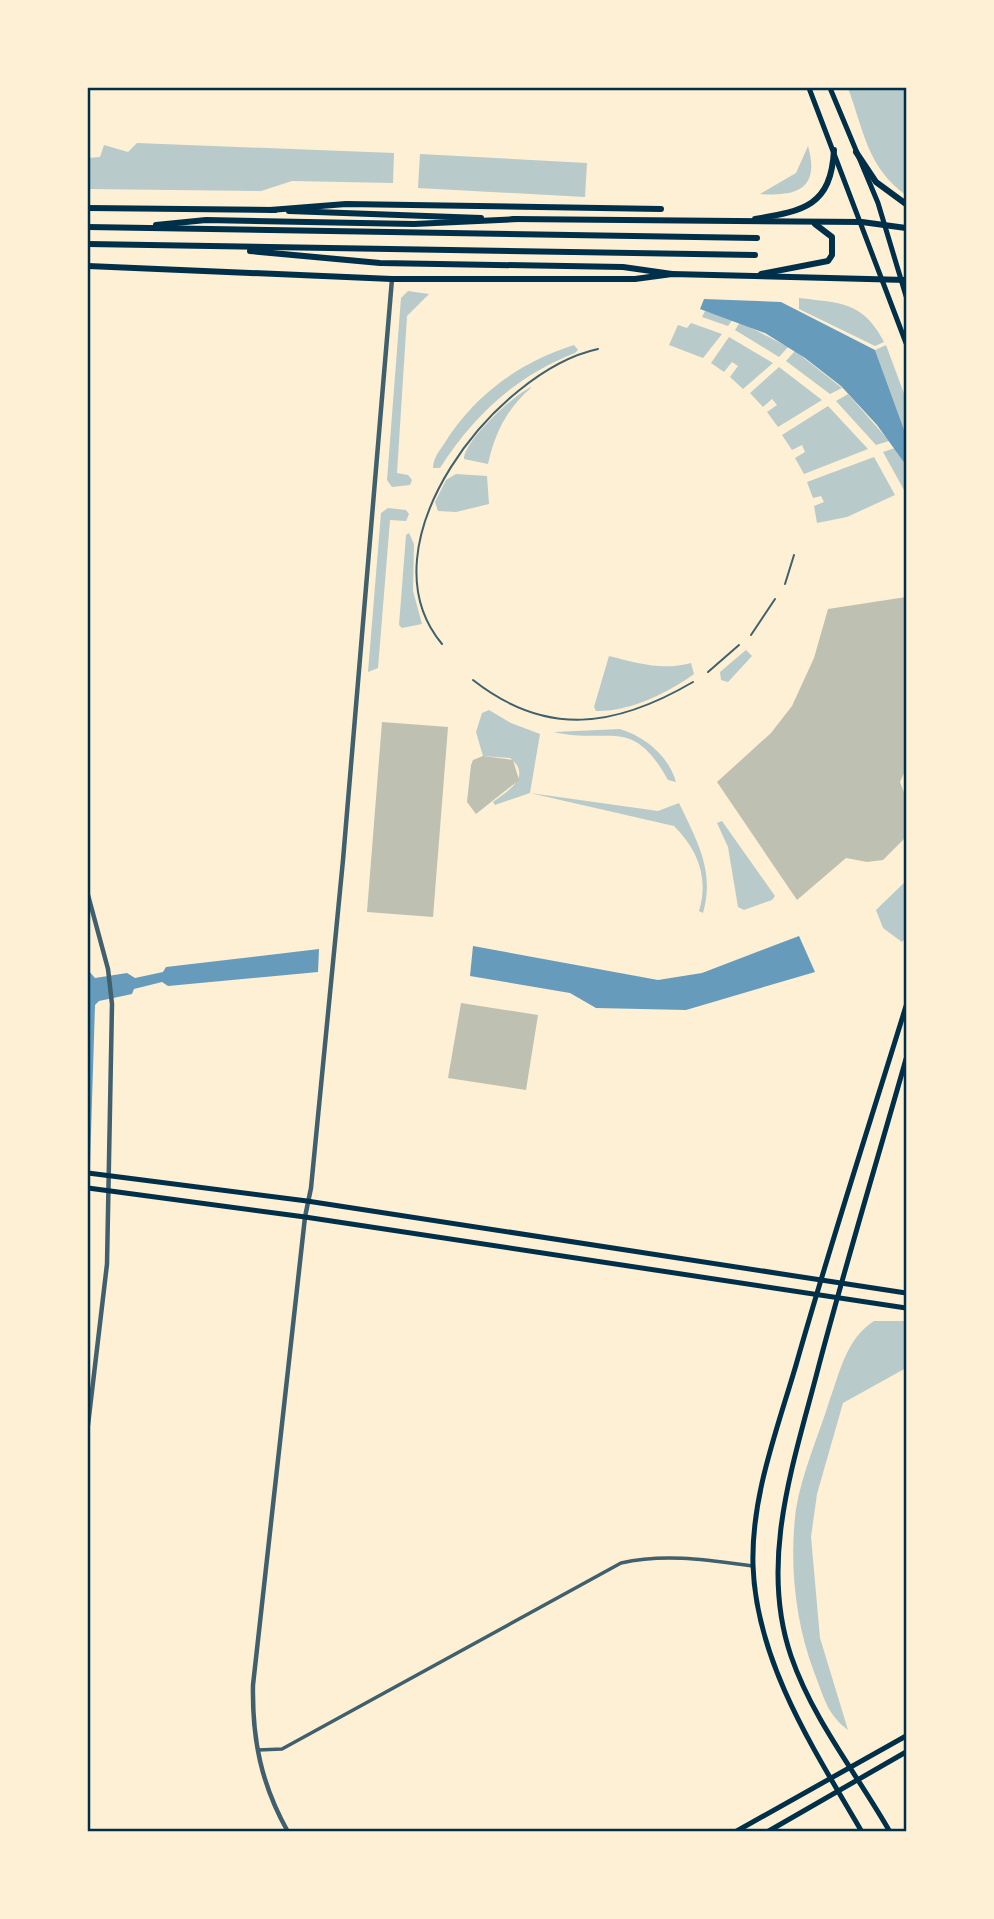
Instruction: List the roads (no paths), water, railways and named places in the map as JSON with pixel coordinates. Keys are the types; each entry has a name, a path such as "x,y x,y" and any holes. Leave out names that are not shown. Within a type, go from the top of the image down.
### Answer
{"main road":[{"path":"809,88 906,343"},
{"path":"830,88 885,227 904,280 906,296"},
{"path":"740,222 792,213 811,204 826,191 833,173 834,150"},
{"path":"856,152 876,181 906,204"},
{"path":"270,210 345,204 661,209"},
{"path":"88,208 270,210 518,219 862,222 906,229"},
{"path":"130,228 206,220 414,224 518,219"},
{"path":"746,276 828,261 832,255 832,237 816,224 805,223"},
{"path":"88,228 757,238"},
{"path":"88,244 755,255"},
{"path":"130,244 258,251 380,263 623,267 672,274 904,280"},
{"path":"88,266 392,279 635,279 672,274"},
{"path":"862,1832 800,1722 771,1654 753,1566 761,1486 820,1281 906,1006"},
{"path":"890,1832 859,1779 849,1768 791,1657 781,1615 779,1569 783,1507 840,1284 906,1059"},
{"path":"88,1173 307,1202 906,1293"},
{"path":"88,1188 305,1217 906,1308"},
{"path":"735,1832 906,1737"},
{"path":"767,1832 906,1752"}],"street":[{"path":"288,1832 265,1782 256,1750 253,1685 343,860 392,279"},
{"path":"88,895 108,969 112,1004 107,1264 88,1425"},
{"path":"256,1750 282,1749 621,1563 641,1558 686,1557 753,1566"}],"lane":[{"path":"442,644 426,616 418,579 419,536 445,475 477,431 517,392 561,364 598,349"},
{"path":"785,584 794,555"},
{"path":"751,635 775,599"},
{"path":"708,672 739,645"},
{"path":"473,680 512,705 538,716 579,721 636,710 693,682"}],"water":[{"path":"704,299 781,302 875,350 906,435 906,465 877,425 841,386 805,358 765,333 700,309"},
{"path":"799,936 815,972 686,1010 596,1008 570,993 470,976 473,946 658,980 702,973"},
{"path":"319,949 318,972 168,986 162,982 134,989 132,994 99,1001 95,1005 88,1229 88,970 95,978 127,973 135,978 163,972 166,967"}]}
